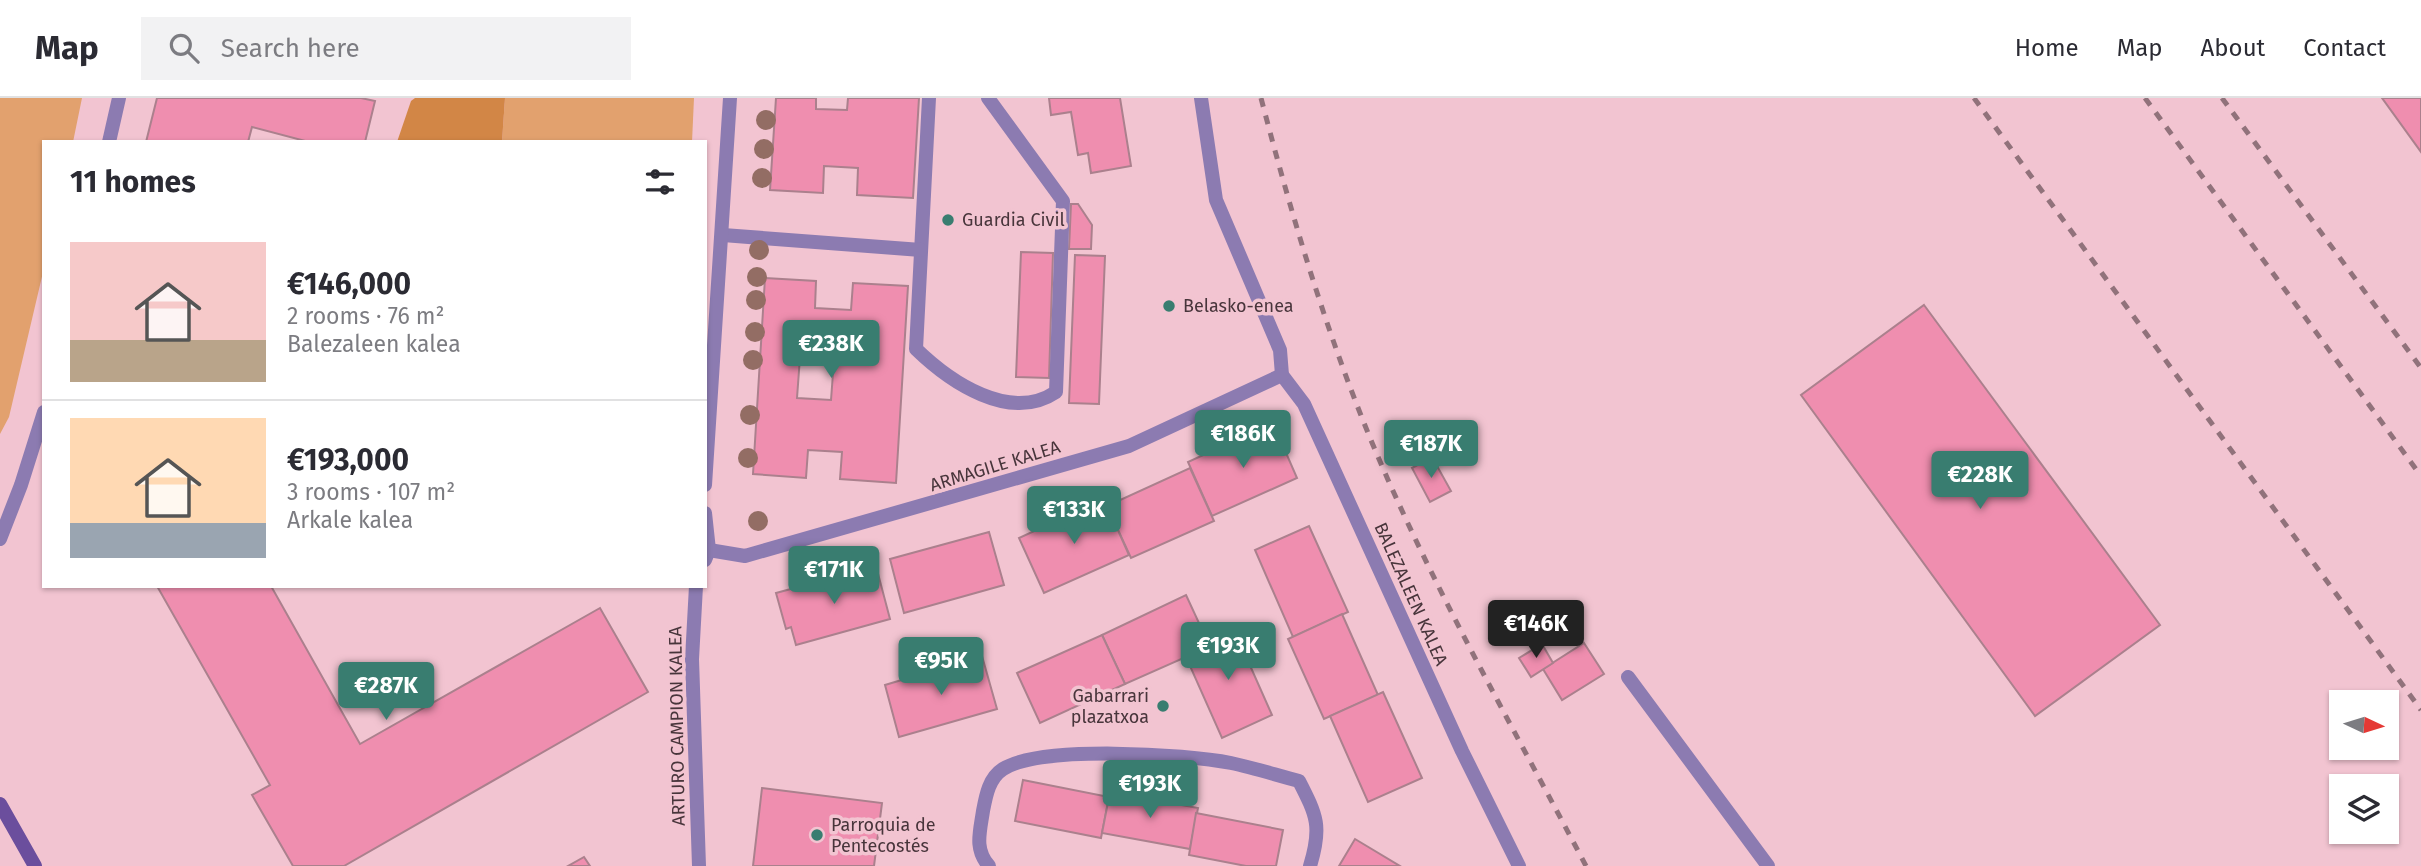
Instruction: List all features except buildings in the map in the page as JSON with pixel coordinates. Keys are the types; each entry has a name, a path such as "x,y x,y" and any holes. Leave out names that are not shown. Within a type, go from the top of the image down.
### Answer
{"main road":[{"path":"0,804 35,866"}],"street":[{"path":"109,140 119,98"},
{"path":"707,457 730,98"},
{"path":"929,98 916,349 943,375 1000,402 1041,402 1056,392 1063,201 988,98"},
{"name":"BALEZALEEN KALEA","path":"1201,98 1216,200 1280,350 1282,375 1304,404 1462,751 1519,866"},
{"path":"723,235 921,250"},
{"name":"ARMAGILE KALEA","path":"707,555 745,556 1129,446 1282,375"},
{"path":"0,539 42,418"},
{"name":"ARTURO CAMPION KALEA","path":"696,588 692,659 699,866"},
{"path":"1628,677 1768,866"},
{"path":"989,866 980,856 978,843 991,780 1002,770 1022,759 1069,755 1144,756 1230,763 1299,781 1317,816 1315,849 1310,866"}],"shaded area":[{"path":"0,98 82,98 73,140 42,140 42,277 9,417 0,434"},
{"path":"415,98 505,98 502,140 398,140 411,101"},
{"path":"505,98 694,98 692,140 502,140"}],"railway":[{"path":"1261,98 1311,274 1373,445 1448,605 1586,866"},
{"path":"1974,98 2421,710"},
{"path":"2145,98 2421,476"},
{"path":"2222,98 2421,368"}],"place":[{"name":"Guardia Civil","path":"948,220"},
{"name":"Belasko-enea","path":"1169,306"},
{"name":"Gabarrari plazatxoa","path":"1163,706"},
{"name":"Parroquia de Pentecostés","path":"817,835"}]}
